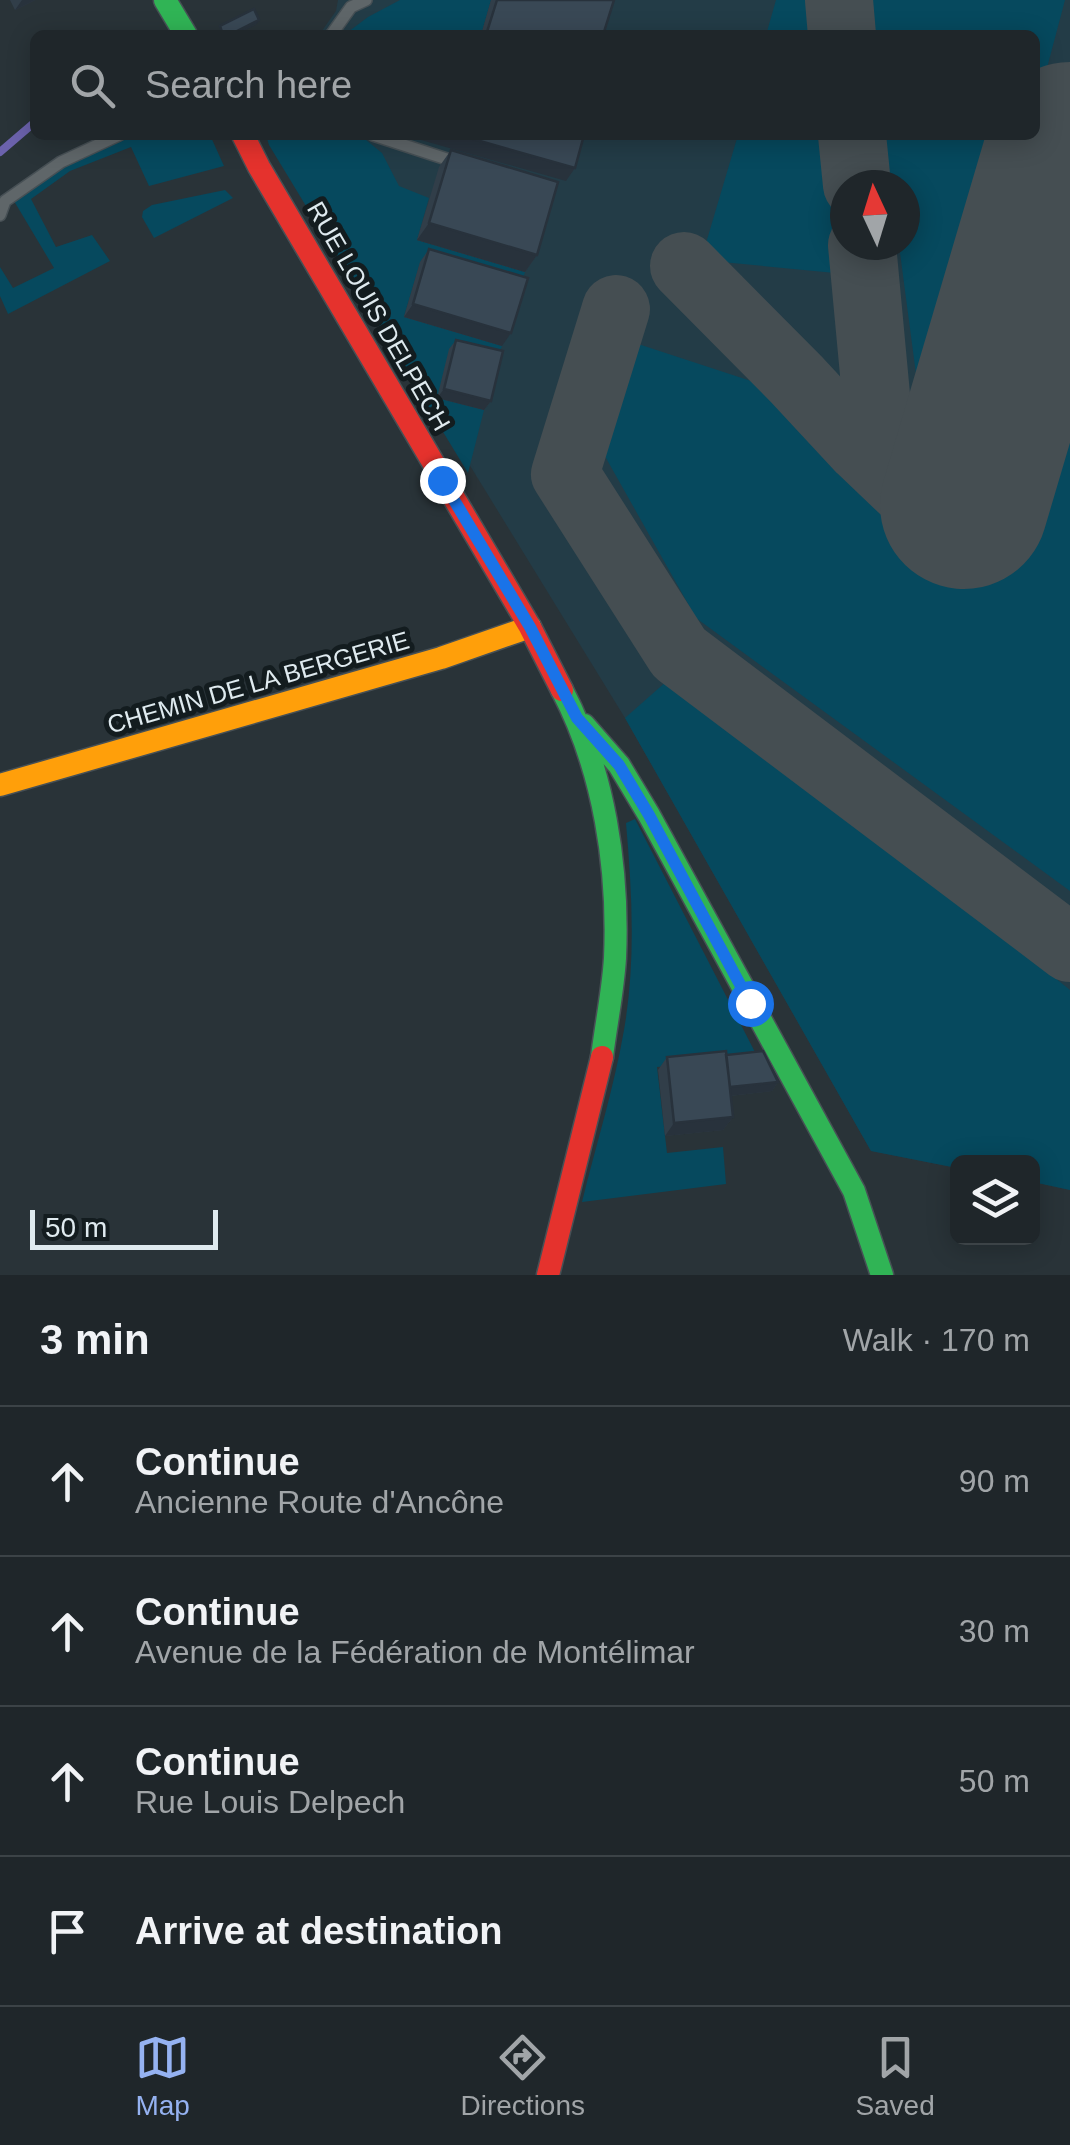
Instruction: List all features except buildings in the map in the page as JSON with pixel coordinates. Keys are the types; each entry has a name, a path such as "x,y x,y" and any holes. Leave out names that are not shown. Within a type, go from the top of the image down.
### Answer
{"street":[{"path":"165,0 183,30"},
{"name":"RUE LOUIS DELPECH","path":"246,140 530,627 577,718"},
{"name":"CHEMIN DE LA BERGERIE","path":"0,785 441,658 530,627"},
{"path":"548,1275 601,1066 615,959 614,870 599,793 577,718"},
{"path":"577,718 619,765 649,815 854,1191 882,1275"}],"lane":[{"path":"334,30 352,3 366,0"},
{"path":"0,216 4,200 61,162 108,140"},
{"path":"387,140 470,167"}],"shaded area":[{"path":"338,0 1070,0 1070,1190 1040,1184 1040,1155 950,1155 950,1167 871,1151 625,718 270,140 1040,140 1040,30 323,30 336,11"},
{"path":"400,0 491,0 482,30 351,30"},
{"path":"776,0 818,0 820,30 767,30"},
{"path":"867,0 1065,0 1040,94 1040,30 870,30"},
{"path":"124,140 212,140 224,166 149,186 131,147 70,171 31,199 56,247 92,235 110,261 8,314 0,296 0,267 13,288 54,268 14,201 69,164"},
{"path":"268,140 366,140 382,153 399,186 429,198 417,240 525,272 519,292 420,263 404,316 502,346 496,361 450,349 484,410 468,473"},
{"path":"737,140 827,140 830,260 834,260 835,273 701,260"},
{"path":"885,140 1028,140 952,426 923,427 901,260 920,260 920,170 889,170"},
{"path":"225,190 233,198 154,238 142,217 143,211 152,205"},
{"path":"632,342 772,388 863,479 945,533 992,534 1025,502 1070,347 1070,891 696,618 597,442"},
{"path":"676,673 1070,990 1070,1190 1040,1184 1040,1155 950,1155 950,1167 871,1151 625,718"},
{"path":"635,819 757,1056 657,1067 667,1153 723,1147 726,1184 582,1202 628,1004 632,926 626,823"}],"waterway":[{"path":"0,152 30,126"}],"taxiway":[{"path":"839,0 842,30"},
{"path":"852,140 856,170"},
{"path":"863,260 883,470"},
{"path":"684,266 903,489 943,510 964,505"},
{"path":"616,309 565,474 679,653 1070,948"}],"runway":[{"path":"964,505 1070,146"}],"traffic: fast":[{"path":"165,0 183,30"},
{"path":"562,690 589,753 611,855 615,958 602,1057"},
{"path":"584,725 619,765 649,815 854,1191 882,1275"}],"traffic: slow":[{"path":"0,785 441,658 530,627"}],"traffic: jam":[{"path":"246,140 530,627 562,690"},
{"path":"548,1275 602,1057"}],"route":[{"path":"442,480 530,627 577,718 619,765 649,815 750,1003"}]}
